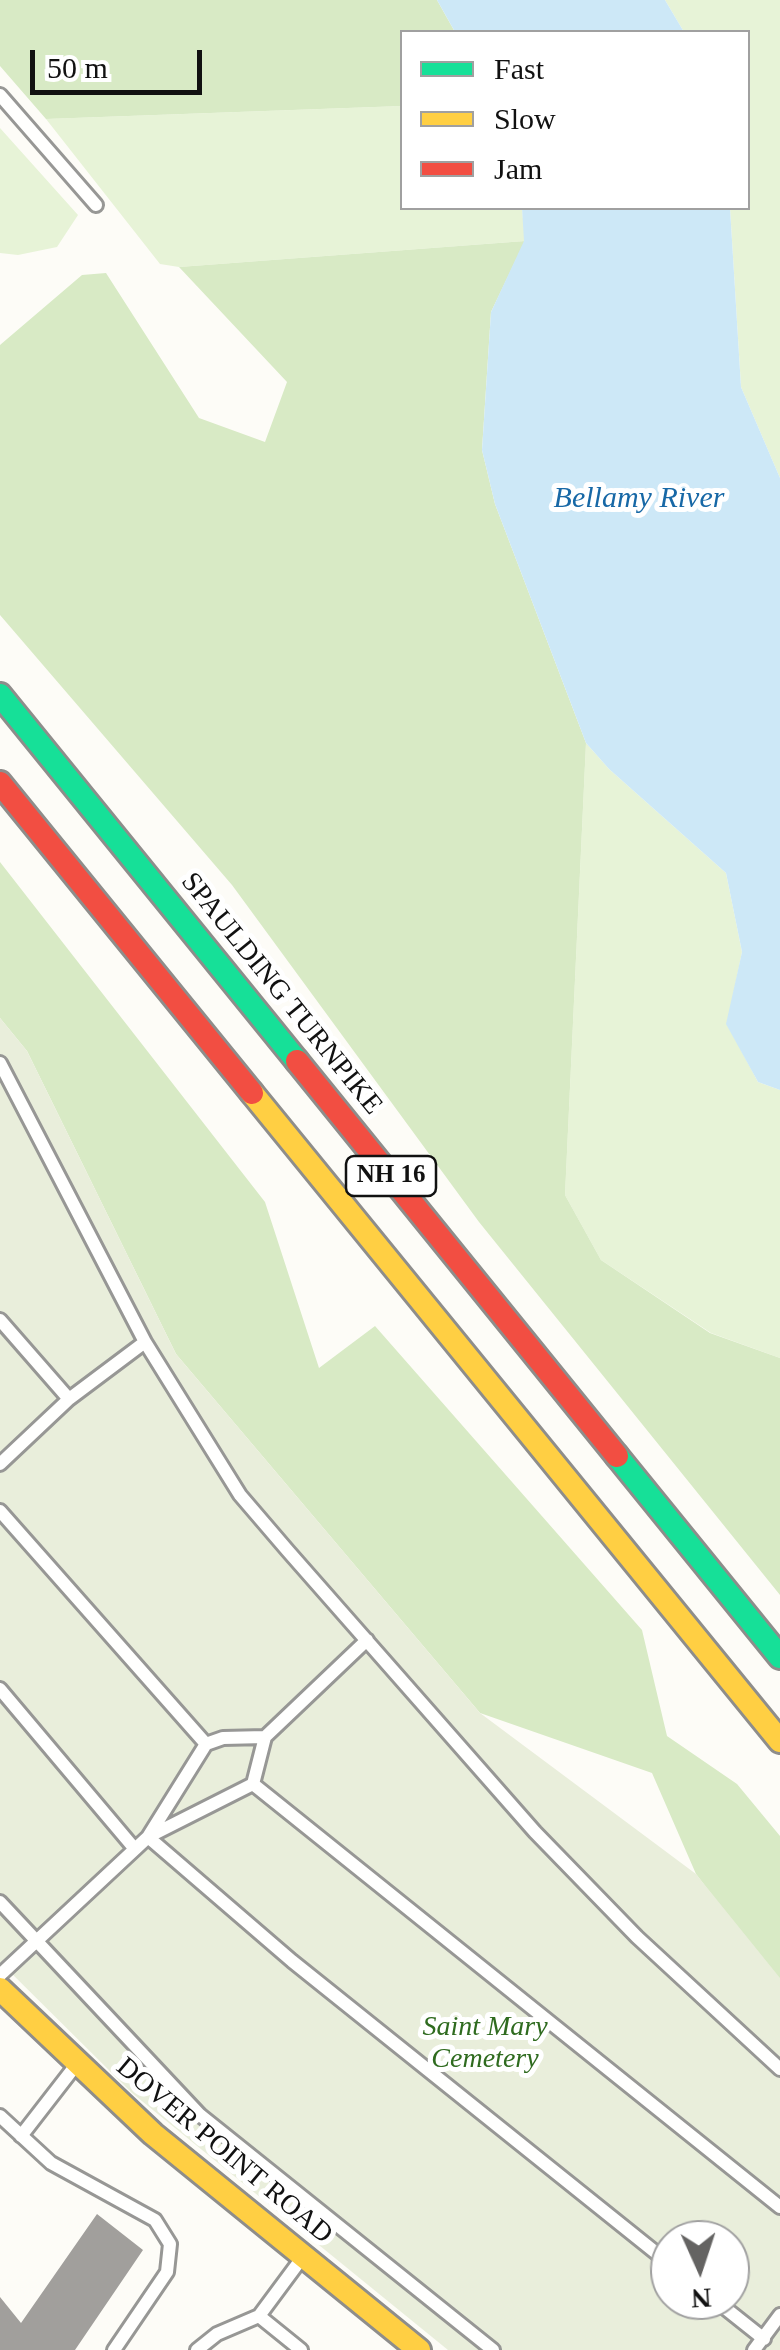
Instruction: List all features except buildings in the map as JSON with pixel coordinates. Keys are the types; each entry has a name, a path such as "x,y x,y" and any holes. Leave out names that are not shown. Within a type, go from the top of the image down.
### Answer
{"main road":[{"name":"SPAULDING TURNPIKE","path":"0,695 780,1658"},
{"name":"NH 16","path":"0,784 780,1740"},
{"name":"DOVER POINT ROAD","path":"0,1989 76,2065 302,2257 419,2350"}],"lane":[{"path":"0,95 96,205"},
{"path":"0,1063 103,1255 144,1342 240,1495 584,1884 780,2069"},
{"path":"0,1320 69,1399"},
{"path":"0,1464 69,1399 144,1342"},
{"path":"0,1511 206,1744"},
{"path":"0,1975 148,1836 253,1784 265,1737 368,1640"},
{"path":"0,1690 134,1848"},
{"path":"148,1836 206,1744 223,1738 265,1737"},
{"path":"253,1784 780,2206"},
{"path":"148,1836 278,1950 650,2248"},
{"path":"0,1902 200,2114 493,2350"},
{"path":"21,2136 76,2065"},
{"path":"0,2116 51,2163 142,2211 166,2231 171,2258 167,2272 114,2350"},
{"path":"198,2350 216,2334 258,2316 302,2257"},
{"path":"754,2350 780,2315"},
{"path":"258,2316 301,2350"},
{"path":"740,2320 764,2339"},
{"path":"764,2339 780,2334"}],"green space":[{"path":"0,0 437,0 454,30 400,30 400,106 46,119 0,66"},
{"path":"665,0 780,0 780,478 741,387 730,210 750,210 750,30 683,30"},
{"path":"400,106 400,210 522,210 525,241 179,267 160,264 46,119"},
{"path":"0,128 78,215 57,247 18,255 0,253"},
{"path":"525,241 491,312 482,450 495,504 586,743 565,1195 601,1260 710,1333 780,1358 780,1595 479,1222 232,885 0,615 0,345 82,275 106,273 199,418 265,442 287,382 179,267"},
{"path":"586,743 609,769 726,873 742,952 727,1024 758,1082 780,1090 780,1358 711,1333 601,1260 565,1195"},
{"path":"0,862 265,1202 319,1368 375,1326 642,1630 667,1736 737,1784 780,1836 780,1986 696,1874 652,1773 480,1713 176,1354 27,1051 0,1018"},
{"name":"Saint Mary Cemetery","path":"0,1018 27,1051 176,1354 480,1713 696,1874 780,1978 780,2350 448,2350 132,2093 0,1962"}],"water":[{"path":"437,0 665,0 683,30 454,30"},
{"name":"Bellamy River","path":"522,210 730,210 741,387 780,478 780,1090 758,1082 726,1024 742,952 726,873 609,769 586,743 495,504 482,450 491,312 524,241"}],"traffic: fast":[{"path":"0,695 297,1061"},
{"path":"617,1456 780,1657"}],"traffic: slow":[{"path":"252,1093 780,1741"},
{"path":"0,1989 153,2134 419,2350"}],"traffic: jam":[{"path":"0,783 252,1093"},
{"path":"297,1061 617,1456"}]}
